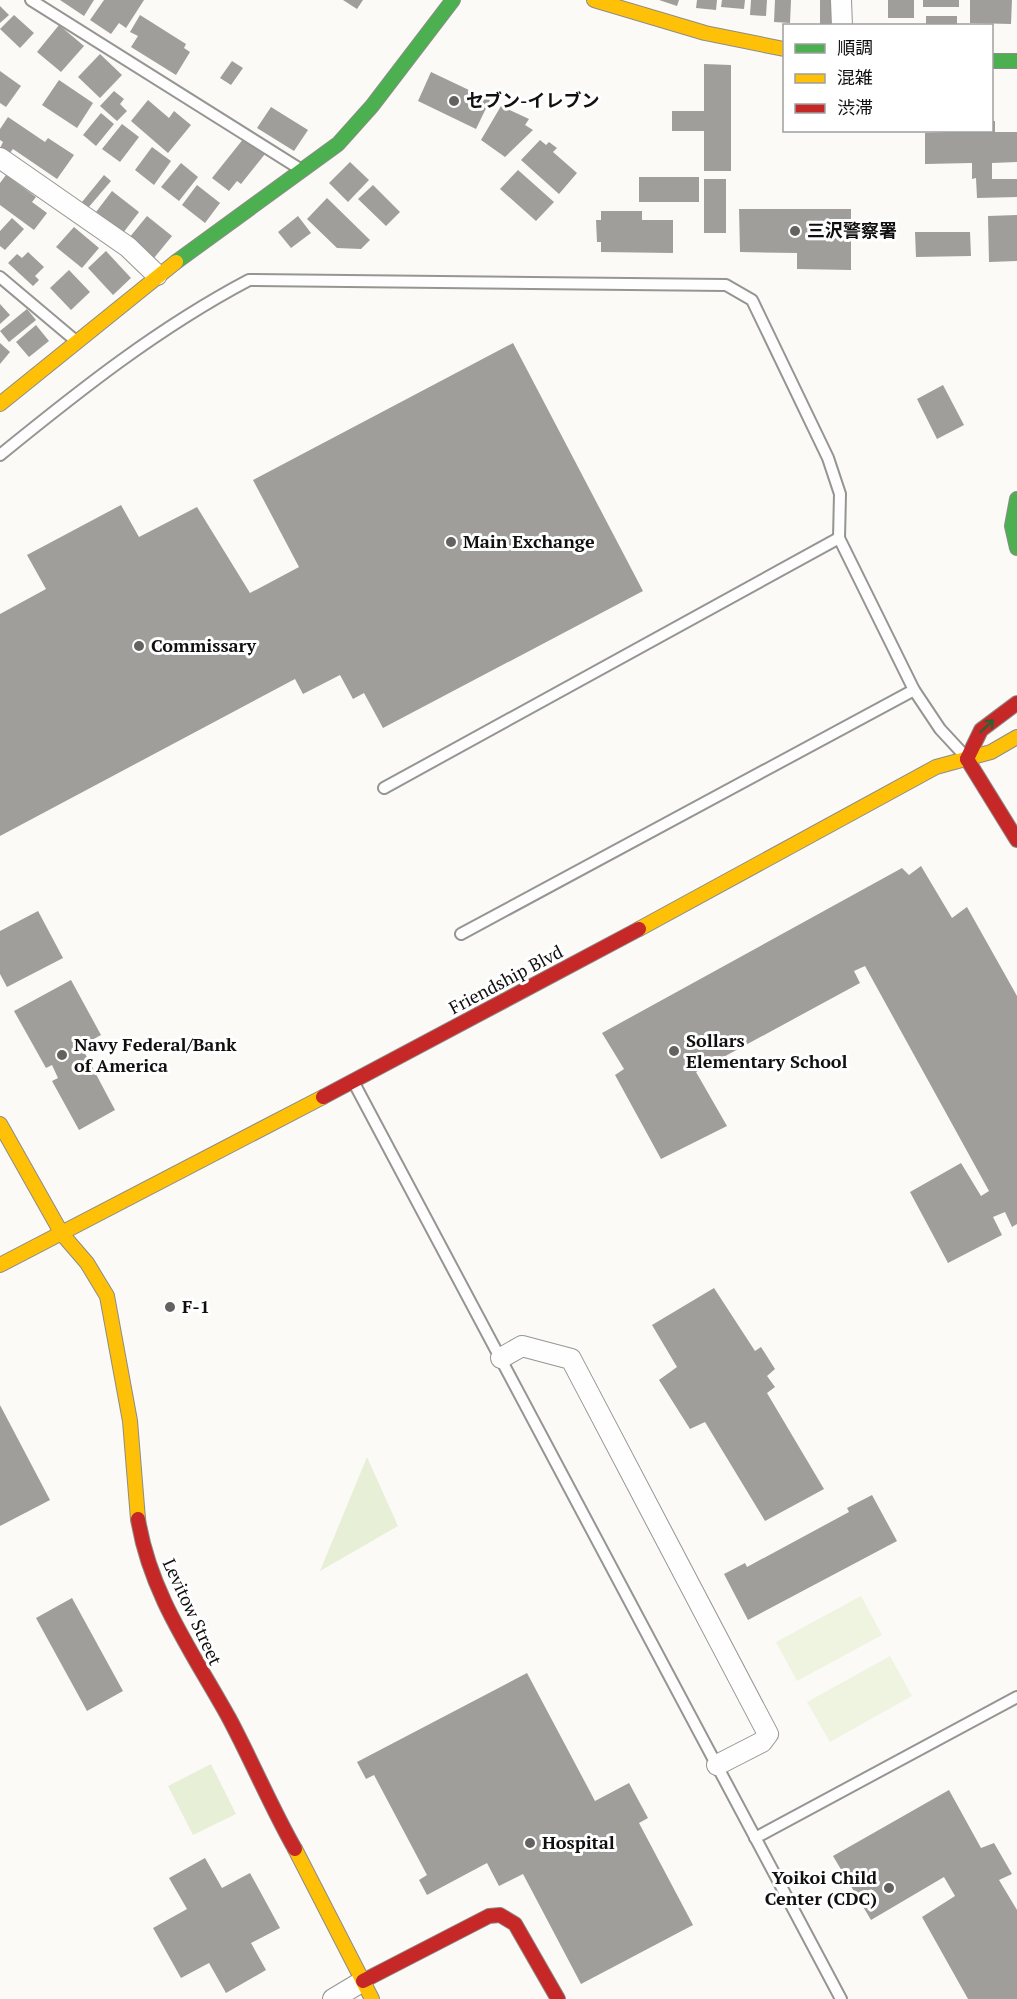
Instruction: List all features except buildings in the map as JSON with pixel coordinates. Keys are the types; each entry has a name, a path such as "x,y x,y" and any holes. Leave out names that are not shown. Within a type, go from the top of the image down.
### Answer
{"street":[{"path":"1,402 200,242 338,144 372,106 453,0"},
{"path":"594,0 705,33 783,49"},
{"path":"841,0 842,24"},
{"path":"993,61 1017,61"},
{"path":"0,158 128,247 157,275"},
{"path":"1017,499 1012,526 1017,548"},
{"path":"1017,703 981,730 967,759 1017,840"},
{"name":"Friendship Blvd","path":"0,1265 353,1082 936,767 991,752 1017,737"},
{"name":"Levitow Street","path":"0,1124 62,1234 87,1263 107,1296 130,1421 138,1522 155,1583 182,1639 229,1719 266,1798 307,1871 372,1999"},
{"path":"501,1358 522,1346 571,1359 768,1734 762,1742 717,1765"},
{"path":"333,1999 489,1916 500,1916 520,1931 558,1999"}],"lane":[{"path":"31,0 303,170"},
{"path":"0,277 77,341"},
{"path":"0,455 89,382 195,308 249,280 726,285 752,300 828,458 840,494 839,538 915,690 940,729 967,759"},
{"path":"384,788 839,538"},
{"path":"461,934 915,690"},
{"path":"353,1082 840,1999"},
{"path":"755,1838 1017,1697"}],"green space":[{"path":"367,1457 398,1526 320,1571"},
{"path":"861,1596 882,1635 797,1681 776,1642"},
{"path":"890,1656 912,1696 830,1742 807,1702"},
{"path":"211,1764 236,1814 193,1835 168,1786"}],"traffic: fast":[{"path":"176,262 338,144 372,106 453,0"},
{"path":"993,61 1017,61"},
{"path":"1017,499 1012,526 1017,548"}],"traffic: slow":[{"path":"594,0 705,33 783,49"},
{"path":"0,404 176,262"},
{"path":"639,929 936,767 991,752 1017,737"},
{"path":"0,1265 323,1097"},
{"path":"0,1124 62,1234 87,1263 107,1296 130,1421 138,1519"},
{"path":"295,1849 372,1999"}],"traffic: jam":[{"path":"967,759 981,730 1017,703"},
{"path":"967,759 1017,840"},
{"path":"323,1097 639,929"},
{"path":"138,1519 152,1573 174,1622 229,1718 295,1849"},
{"path":"363,1981 489,1916 500,1915 515,1924 558,1999"}],"place":[{"name":"セブン-イレブン","path":"454,101"},
{"name":"三沢警察署","path":"795,231"},
{"name":"Main Exchange","path":"451,542"},
{"name":"Commissary","path":"139,646"},
{"name":"Sollars Elementary School","path":"674,1051"},
{"name":"Navy Federal/Bank of America","path":"62,1055"},
{"name":"F-1","path":"170,1307"},
{"name":"Hospital","path":"530,1843"},
{"name":"Yoikoi Child Center (CDC)","path":"889,1888"}]}
